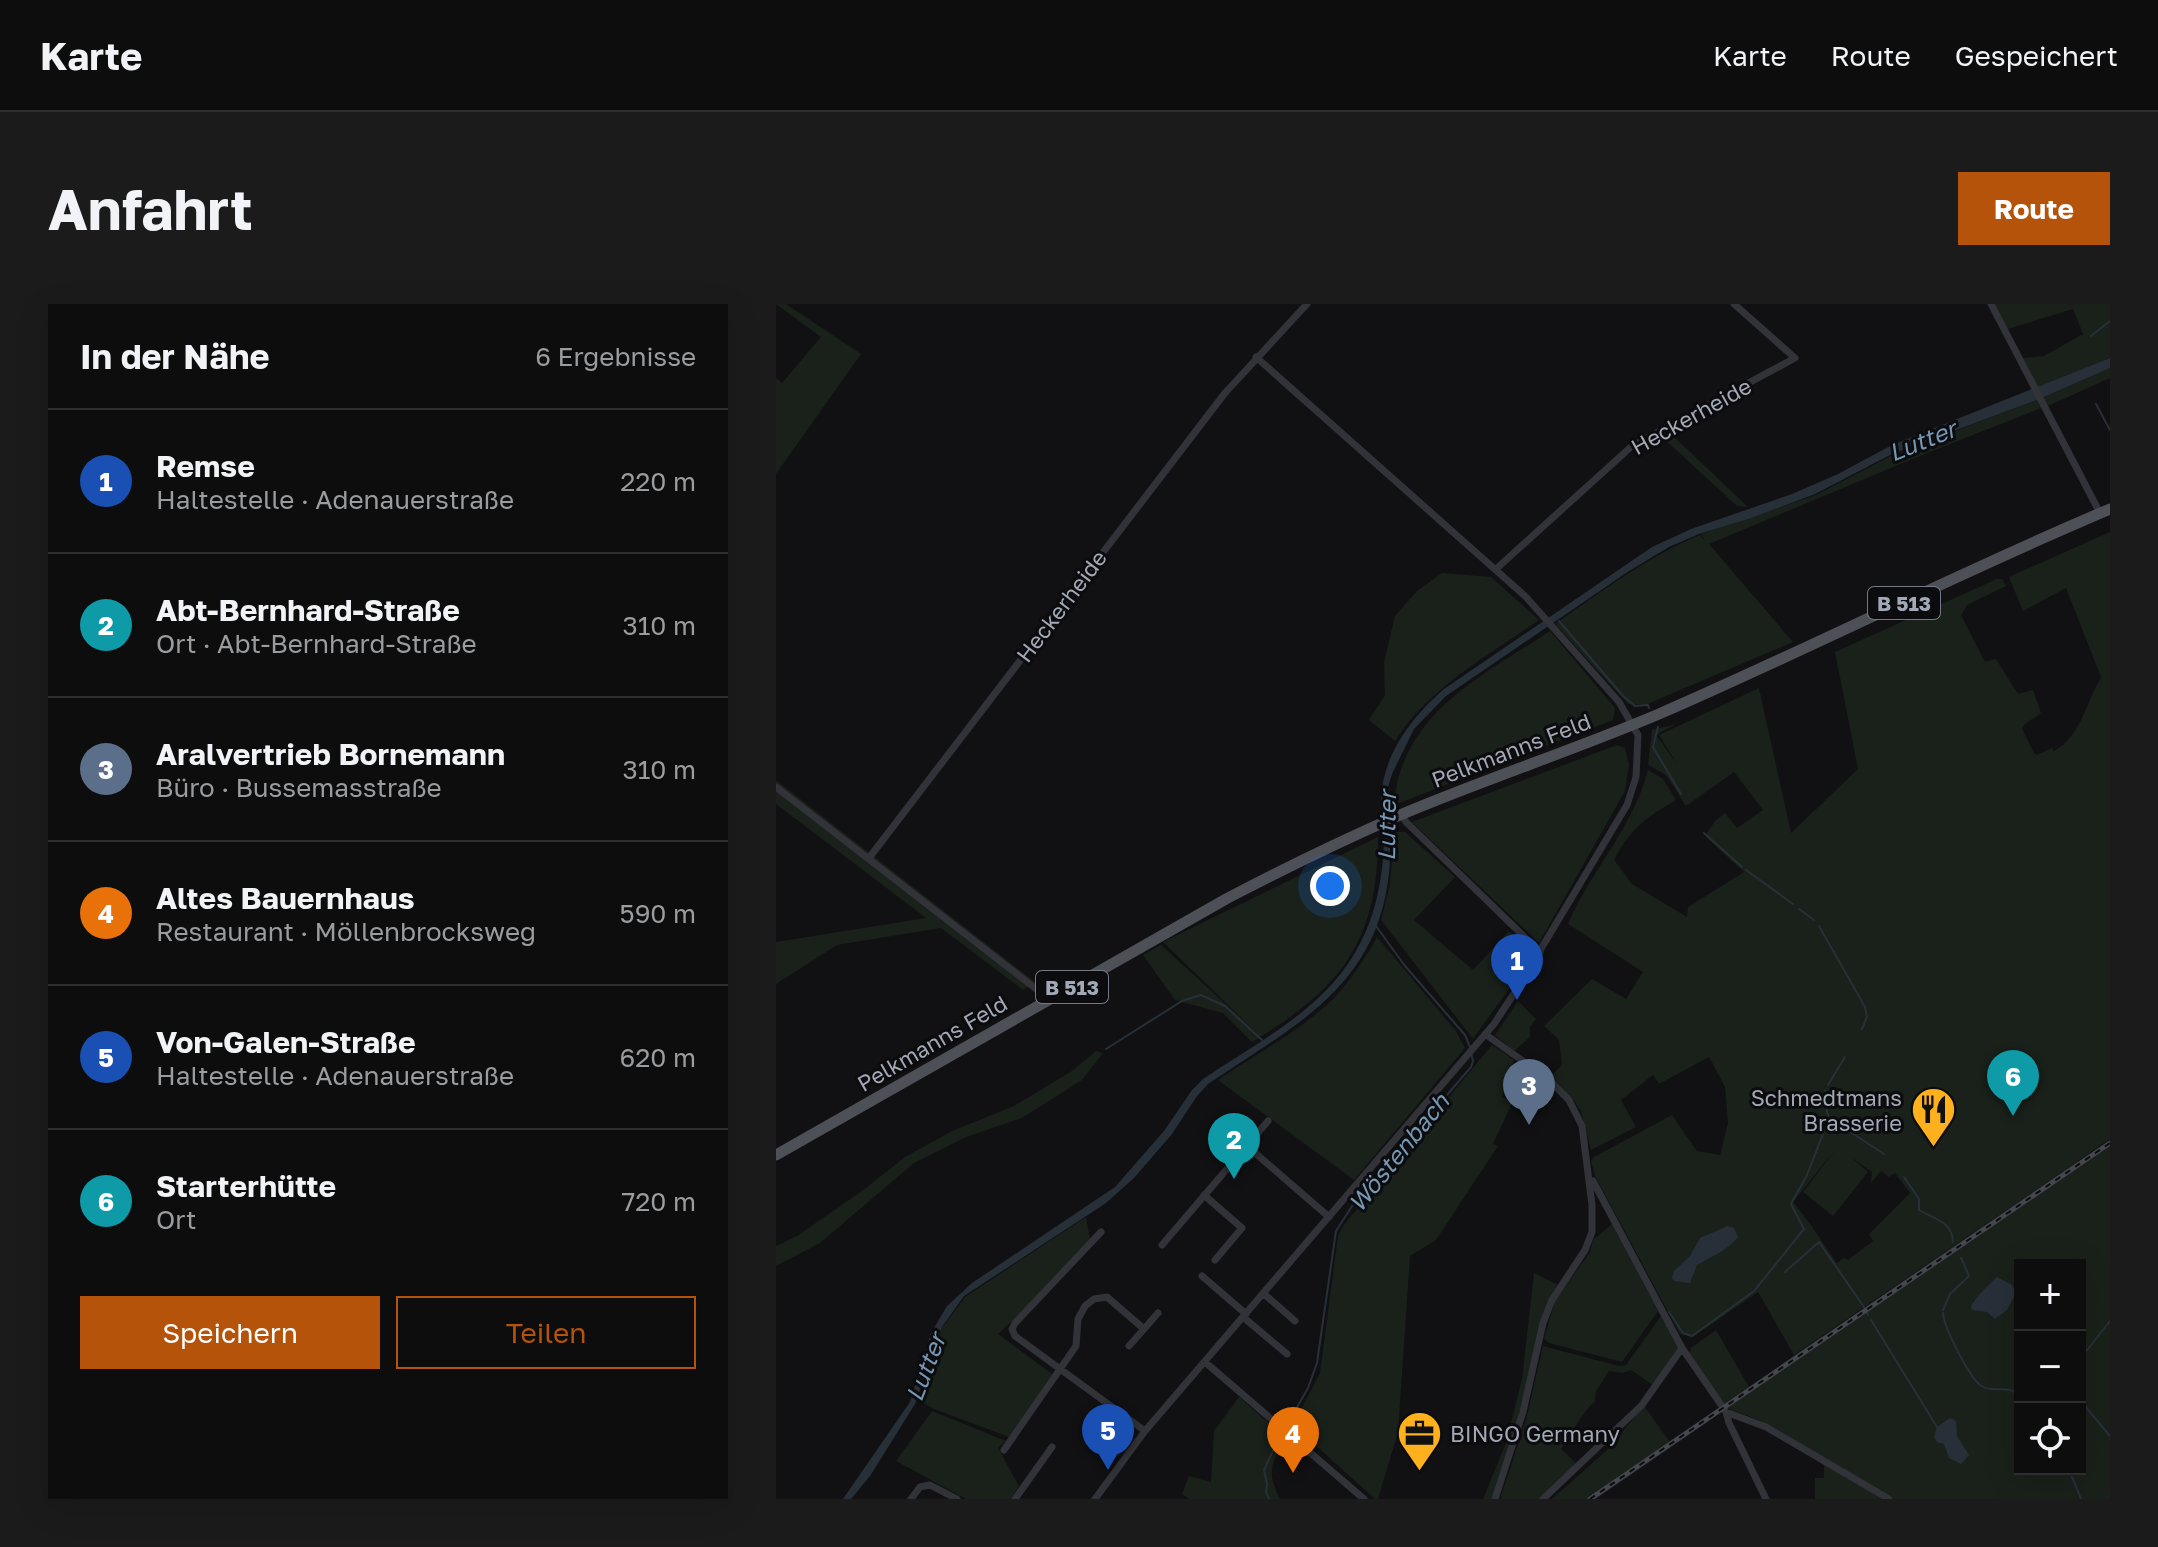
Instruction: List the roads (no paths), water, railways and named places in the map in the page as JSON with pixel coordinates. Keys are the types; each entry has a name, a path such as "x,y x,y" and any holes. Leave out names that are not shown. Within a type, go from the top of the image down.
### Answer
{"main road":[{"name":"Pelkmanns Feld","path":"776,1155 1226,899 1372,828 1634,724 1767,667 2105,511"}],"street":[{"name":"Heckerheide","path":"869,858 1225,393 1307,304"},
{"name":"Heckerheide","path":"1496,569 1632,446 1795,358 1734,304"},
{"path":"1991,304 2105,511"},
{"path":"1095,1499 1145,1431 1485,1034 1540,952 1627,805 1638,766 1638,735 1634,724 1619,702 1543,614 1256,357"},
{"path":"776,787 1049,999"},
{"path":"1398,816 1540,952"},
{"path":"1485,1034 1548,1079 1569,1100 1582,1126 1590,1175 1592,1232 1585,1250 1552,1300 1543,1323 1523,1412 1495,1499"},
{"path":"1162,1245 1268,1121"},
{"path":"1247,1146 1329,1217"},
{"path":"1590,1175 1682,1348 1726,1412 1766,1499"},
{"path":"1204,1195 1242,1228 1215,1260"},
{"path":"1101,1232 1012,1329 1015,1336 1145,1431"},
{"path":"1202,1276 1287,1354"},
{"path":"1264,1294 1295,1321"},
{"path":"1004,1450 1076,1346 1078,1319 1085,1306 1094,1299 1107,1297 1144,1329"},
{"path":"1129,1346 1158,1313"},
{"path":"1543,1499 1642,1405 1682,1348"},
{"path":"1205,1362 1364,1499"},
{"path":"1726,1412 1766,1427 1889,1499"},
{"path":"1015,1499 1052,1447"},
{"path":"911,1499 920,1487 930,1485 957,1499"}],"water":[{"name":"Lutter","path":"2110,358 2110,368 2044,397 1890,455 1815,494 1669,547 1446,696 1414,729 1392,774 1388,787 1390,862 1381,913 1368,946 1349,975 1326,1000 1299,1022 1208,1084 1172,1134 1134,1178 1106,1203 964,1296 942,1327 915,1404 870,1476 851,1499 843,1499 910,1402 931,1333 947,1306 972,1283 1115,1187 1164,1131 1203,1079 1305,1010 1339,976 1361,943 1376,900 1384,839 1381,797 1388,766 1411,724 1444,689 1652,547 1691,529 1792,494 1892,445"},
{"path":"1728,1226 1734,1228 1738,1237 1734,1242 1697,1265 1690,1283 1674,1281 1674,1271 1690,1256 1700,1238"},
{"path":"1997,1277 2014,1289 2014,1297 2007,1310 1995,1319 1987,1312 1972,1310 1978,1296"},
{"path":"1950,1418 1956,1421 1957,1436 1969,1455 1961,1464 1949,1458 1944,1444 1934,1437 1937,1427"}],"waterway":[{"path":"2091,336 2110,321"},
{"path":"2096,404 2110,430"},
{"path":"1559,621 1623,696 1635,706 1648,705 1649,708"},
{"path":"1658,727 1653,747 1681,794"},
{"path":"1704,833 1742,867"},
{"path":"1746,870 1793,904"},
{"path":"1799,909 1814,920"},
{"name":"Wöstenbach","path":"1376,926 1405,966 1465,1035 1470,1047"},
{"path":"1819,926 1865,1007 1867,1017 1862,1029"},
{"path":"1106,1049 1182,1001 1201,995 1225,1006 1262,1040"},
{"name":"Wöstenbach","path":"1285,1428 1308,1388 1317,1363 1336,1231 1354,1203 1471,1067 1471,1053"},
{"path":"1828,1085 1845,1057"},
{"path":"1825,1091 1827,1113 1831,1119"},
{"path":"1669,1312 1683,1333 1692,1336 1754,1291 1804,1229 1791,1204 1807,1175 1826,1126"},
{"path":"1841,1126 1884,1154"},
{"path":"1904,1177 1919,1199 1919,1210 1946,1225 1953,1242"},
{"path":"1785,1272 1819,1242 1864,1307"},
{"path":"1943,1310 1950,1294 1969,1276 1961,1258"},
{"path":"1943,1313 1952,1340 1975,1380 1985,1388 2014,1392"},
{"path":"1871,1320 1937,1427"},
{"path":"2086,1351 2110,1321"},
{"path":"2082,1403 2110,1436"},
{"name":"Wöstenbach","path":"1269,1499 1264,1470 1281,1434"},
{"path":"2072,1477 2081,1499"}],"railway":[{"path":"1590,1499 2110,1143"}],"place":[{"name":"Remse","path":"1517,1000"},
{"name":"Starterhütte","path":"2013,1116"},
{"name":"Aralvertrieb Bornemann","path":"1529,1125"},
{"name":"Schmedtmans Brasserie","path":"1933,1149"},
{"name":"Abt-Bernhard-Straße","path":"1234,1179"},
{"name":"Von-Galen-Straße","path":"1108,1470"},
{"name":"BINGO Germany","path":"1419,1472"},
{"name":"Altes Bauernhaus","path":"1293,1473"}]}
